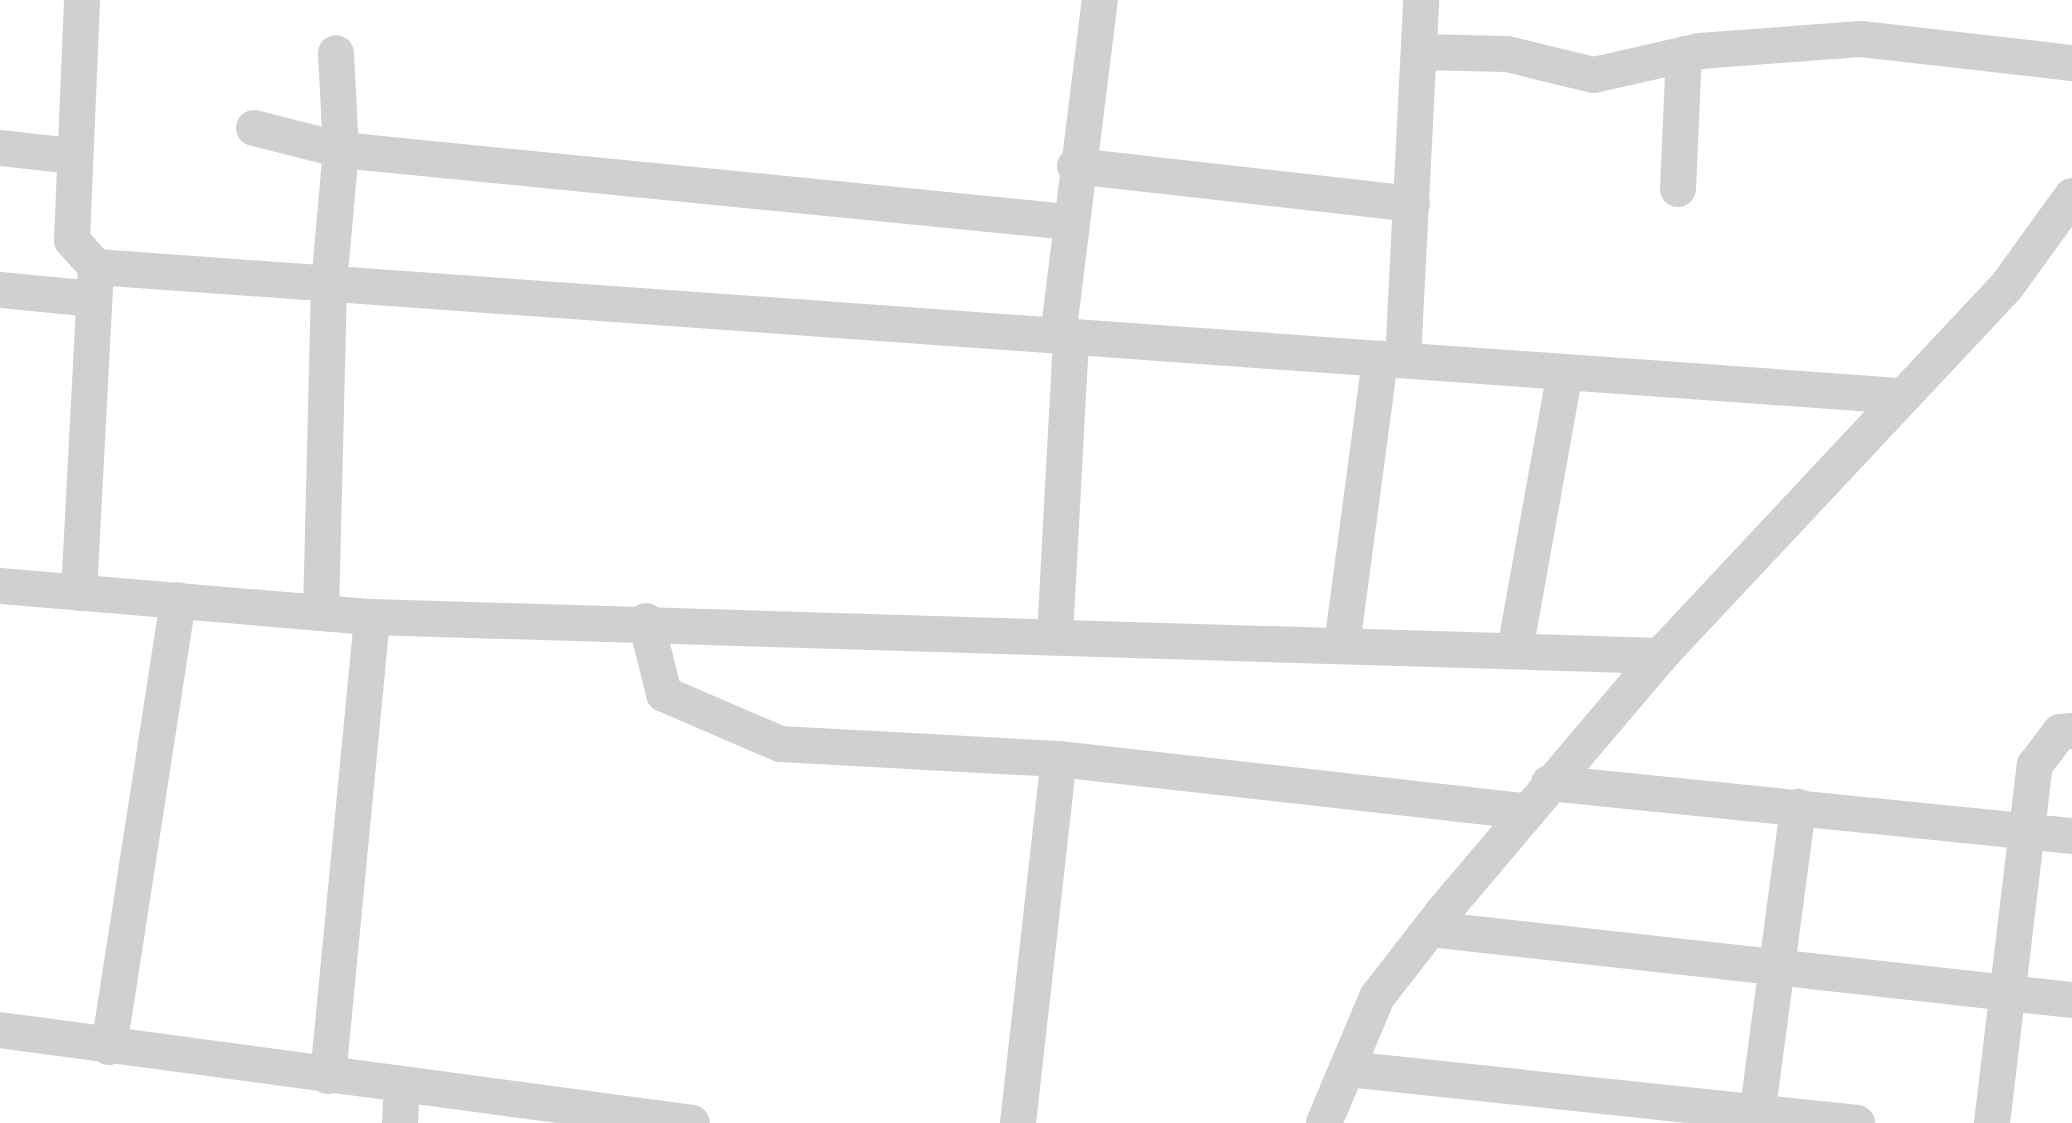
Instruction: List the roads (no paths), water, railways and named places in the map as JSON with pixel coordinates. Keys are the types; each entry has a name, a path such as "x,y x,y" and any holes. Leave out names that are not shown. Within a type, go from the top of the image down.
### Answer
{"street":[{"path":"79,593 95,283 72,240 72,156 82,0"},
{"path":"1055,635 1069,222 1100,0"},
{"path":"1342,645 1392,359 1412,204 1421,0"},
{"path":"1419,52 1507,54 1594,75 1684,54 1861,39 2072,63"},
{"path":"321,613 329,284 341,150 336,53"},
{"path":"1678,189 1684,54"},
{"path":"254,128 341,150 1069,222"},
{"path":"0,148 72,156"},
{"path":"1075,166 1412,204"},
{"path":"1324,1123 1377,997 1525,811 1660,656 2007,286 2072,196"},
{"path":"0,290 95,283 329,284 1901,396"},
{"path":"1515,650 1565,372"},
{"path":"0,586 372,617 646,621 1660,656"},
{"path":"109,1047 178,600"},
{"path":"328,1076 372,617"},
{"path":"646,621 664,694 780,744 1059,759 1525,811"},
{"path":"1992,1123 2030,829 2035,765 2060,732 2072,731"},
{"path":"1018,1123 1059,759"},
{"path":"1549,783 2030,829 2072,836"},
{"path":"1757,1118 1798,807"},
{"path":"1430,929 2072,1000"},
{"path":"0,1030 692,1123"},
{"path":"1347,1069 1757,1118 1857,1123"},
{"path":"400,1123 402,1085"}]}
